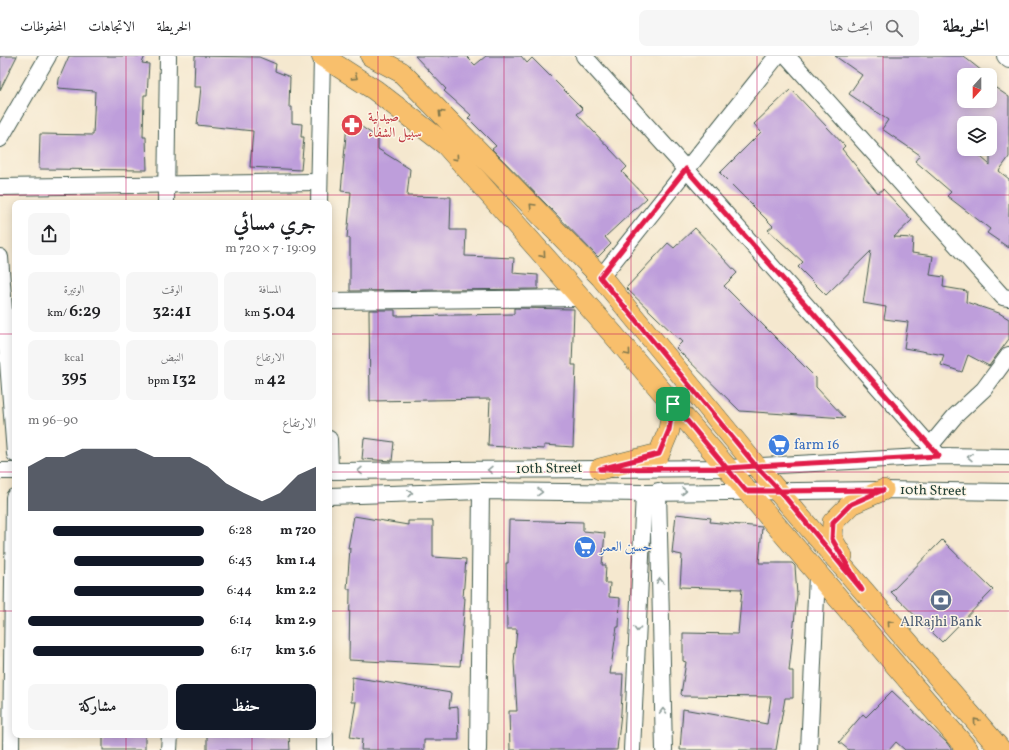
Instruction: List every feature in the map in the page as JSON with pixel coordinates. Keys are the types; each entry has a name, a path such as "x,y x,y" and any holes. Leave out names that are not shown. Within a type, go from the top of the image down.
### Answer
{"main road":[{"path":"322,56 375,90 446,145 673,404 817,575 968,750"},
{"path":"372,56 401,72 600,277 756,466 780,491 862,590 1001,750"},
{"path":"600,469 659,454 669,430 673,404"},
{"path":"862,590 832,539 833,522 851,504 883,490"}],"street":[{"path":"0,139 48,56"},
{"path":"166,200 168,56"},
{"path":"319,200 318,182 322,56"},
{"path":"388,56 401,72"},
{"path":"584,56 686,169 934,451 956,416 984,389 1009,355"},
{"path":"600,277 778,56"},
{"path":"787,56 1003,297 1009,298"},
{"path":"1005,56 1009,60"},
{"path":"0,186 318,182"},
{"path":"0,257 12,415"},
{"path":"332,301 580,298"},
{"name":"10th Street","path":"332,471 728,468 934,451 1009,457"},
{"path":"0,471 12,471"},
{"name":"10th Street","path":"332,496 481,491 651,492 883,490 1009,492"},
{"path":"478,750 481,491"},
{"path":"632,750 651,492"},
{"path":"651,492 664,750"},
{"path":"10,497 11,750"},
{"path":"809,750 817,575"},
{"path":"169,750 170,738"},
{"path":"325,738 325,750"}],"building":[{"path":"0,56 17,56 0,90"},
{"path":"69,56 145,56 142,63 149,64 147,95 144,95 143,137 146,137 147,170 39,169 40,134 93,135 95,91 58,88 59,79"},
{"path":"195,56 259,57 276,64 275,71 290,77 289,107 292,107 292,123 302,124 301,137 304,137 301,170 250,167 253,131 197,125 201,87 194,87"},
{"path":"415,56 466,56 475,65 486,56 521,56 527,63 532,58 583,109 577,114 627,167 622,172 647,198 605,237 611,244 598,257 492,149 496,146 468,118 471,115 444,91 446,89"},
{"path":"835,56 963,56 978,68 957,68 957,108 997,108 997,89 1009,97 1009,157 999,171 1009,179 1009,248 987,233 990,229 947,196 951,192 915,161 920,155 882,129 888,120 849,94 862,75"},
{"path":"791,89 845,146 842,149 878,193 883,189 912,220 894,237 913,238 912,253 933,256 930,275 944,277 943,287 967,291 966,302 999,313 1009,319 1009,339 989,366 968,355 962,372 941,365 944,355 904,348 908,322 884,319 886,307 863,303 871,251 826,295 798,267 803,262 768,230 773,226 720,173 761,132 754,124"},
{"path":"347,124 359,125 378,138 378,149 410,169 407,196 451,197 450,230 466,230 465,256 514,258 513,273 538,275 538,289 350,291 350,238 347,238 351,192 341,191"},
{"path":"695,228 737,273 724,286 816,378 816,387 845,418 740,411 676,348 682,342 626,288 668,243 674,248"},
{"path":"514,308 574,309 572,365 576,365 573,447 544,445 544,449 488,446 490,399 370,401 369,310 395,310 395,316 514,314"},
{"path":"364,438 394,442 392,461 362,459"},
{"path":"676,514 711,518 710,522 762,527 759,563 792,563 795,566 797,595 789,671 793,671 793,698 785,698 776,750 680,750 683,709 767,724 771,697 683,696 681,694 686,662 683,661 683,633 738,634 742,589 680,587 682,555 672,553"},
{"path":"354,516 408,525 408,521 433,521 433,557 466,559 460,666 349,660 350,589 347,589 350,548 348,548"},
{"path":"509,520 583,522 583,531 605,533 602,565 606,565 605,583 610,583 609,597 620,598 619,627 617,627 610,674 623,674 617,750 510,750 509,711 517,711 514,662 517,629 507,629 506,563 508,563"},
{"path":"942,540 993,590 942,642 891,592"},
{"path":"352,677 451,693 449,708 458,707 459,740 424,740 424,750 361,750 362,739 350,737 356,702 351,702"},
{"path":"892,691 947,743 952,750 905,750 896,742 889,750 849,750 839,742 863,714 866,717"},
{"path":"103,738 145,738 145,750 103,750"},
{"path":"207,738 289,738 290,750 207,750"}],"place":[{"name":"صيدلية سبيل الشفاء","path":"352,125"},
{"name":"farm 16","path":"779,445"},
{"name":"حسين العمر","path":"585,547"},
{"name":"AlRajhi Bank","path":"941,600"}],"route":[{"path":"673,404 669,430 659,454 600,469 728,468 756,466 600,277 686,169 939,456 756,466 780,491 883,490 851,504 833,522 832,539 862,590 780,491 746,491 728,468 673,404"}]}
